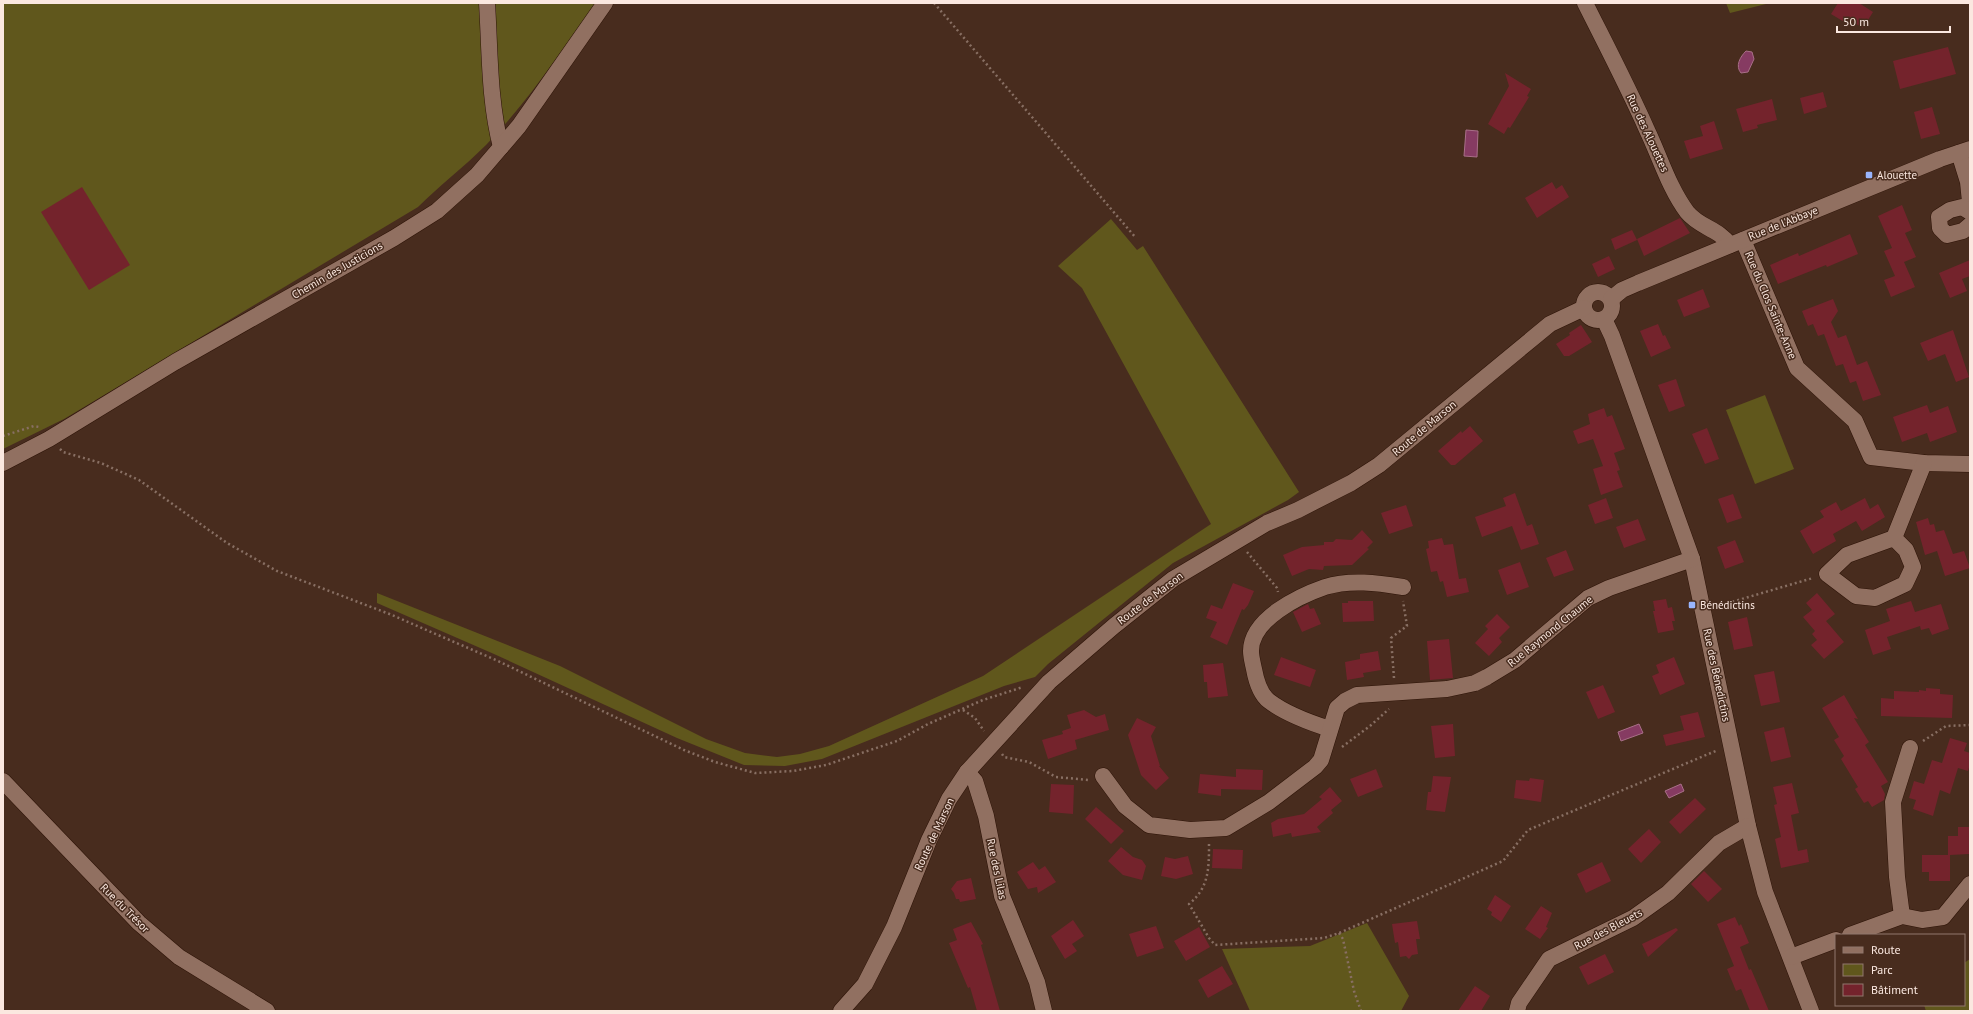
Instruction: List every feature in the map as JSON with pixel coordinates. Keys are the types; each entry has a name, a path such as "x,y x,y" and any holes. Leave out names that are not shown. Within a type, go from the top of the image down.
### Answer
{"street":[{"path":"487,3 495,115 501,147"},
{"name":"Chemin des Justicions","path":"3,463 49,439 175,362 394,238 437,211 477,175 520,126 605,3"},
{"name":"Rue des Alouettes","path":"1585,3 1647,129 1665,170 1687,211 1700,224 1737,242"},
{"name":"Rue de l'Abbaye","path":"1610,299 1622,290 1638,283 1964,151 1970,202"},
{"path":"1970,212 1962,207 1950,210 1939,217 1940,228 1948,235 1963,231 1970,225"},
{"name":"Rue du Clos Sainte-Anne","path":"1737,242 1775,315 1797,368 1855,420 1871,456 1924,463 1970,464"},
{"path":"1602,293 1610,299 1612,311 1604,319 1594,320 1589,317 1584,308 1587,298 1591,294 1602,293"},
{"name":"Route de Marson","path":"841,1011 865,984 894,927 929,840 949,799 967,772 1049,682 1114,626 1173,579 1236,540 1267,523 1298,510 1351,483 1379,465 1550,324 1584,308"},
{"name":"Rue des Bénedictins","path":"1604,319 1614,342 1692,560 1748,826 1765,892 1812,1011"},
{"path":"1894,538 1906,550 1913,567 1905,584 1875,598 1856,596 1827,574 1847,555 1894,538 1924,463"},
{"name":"Rue Raymond Chaume","path":"1103,776 1125,806 1149,826 1190,830 1226,828 1269,802 1315,767 1321,760 1337,708 1345,701 1357,695 1447,689 1481,680 1516,660 1588,598 1609,588 1692,560"},
{"path":"1330,729 1311,723 1269,701 1256,682 1251,652 1252,640 1279,608 1326,587 1369,582 1403,587"},
{"path":"1902,916 1897,877 1893,802 1910,748"},
{"name":"Rue des Lilas","path":"967,772 975,781 986,816 1002,896 1037,982 1044,1011"},
{"name":"Rue du Trésor","path":"3,781 139,923 179,957 267,1011"},
{"name":"Rue des Bleuets","path":"1516,1011 1519,1003 1548,959 1633,918 1668,893 1719,843 1748,826"},
{"path":"1853,934 1902,916 1922,920 1943,917 1970,884"},
{"path":"1791,957 1835,940"}],"path":[{"path":"934,3 1136,238"},
{"path":"3,436 34,426 44,429 49,439 64,452 101,463 139,480 227,543 277,571 392,615 498,661 684,750 715,762 754,773 793,771 826,765 897,741 928,724 1012,689 1049,682"},
{"path":"1236,540 1277,588 1279,608"},
{"path":"1703,609 1827,574"},
{"path":"1339,751 1344,745 1370,726 1395,703 1391,638 1407,626 1402,598 1403,587"},
{"path":"962,710 976,718 992,744 1004,757 1029,762 1056,777 1092,780 1103,776"},
{"path":"1910,748 1946,726 1970,725"},
{"path":"1209,829 1209,869 1205,885 1195,899 1189,904 1209,938 1215,945 1324,938 1339,933 1503,862 1528,830 1731,744"},
{"path":"1339,933 1344,939 1354,991 1361,1011"}],"green space":[{"path":"3,3 596,3 516,112 478,153 418,207 64,419 3,449"},
{"path":"1726,3 1770,3 1730,13"},
{"path":"1111,219 1137,250 1143,246 1299,492 1288,500 1173,563 1048,664 1035,677 1004,686 822,759 785,766 744,765 677,738 494,654 377,603 377,593 560,666 706,739 745,753 777,757 800,754 829,746 983,676 1211,524 1082,288 1058,266"},
{"path":"1765,395 1794,469 1755,484 1726,410"},
{"path":"1367,923 1409,996 1401,1011 1250,1011 1222,949 1310,946"},
{"path":"1970,959 1970,1011 1926,1011 1924,1006 1965,1006 1965,962"}],"shaded area":[{"path":"1746,51 1752,52 1754,59 1748,72 1741,73 1738,65"},
{"path":"1466,130 1478,131 1477,157 1464,156"},
{"path":"1639,724 1643,733 1621,741 1618,732"},
{"path":"1681,784 1684,791 1669,798 1665,791"}],"building":[{"path":"1838,3 1859,3 1873,12 1863,28 1848,19 1846,23 1831,14"},
{"path":"1948,47 1956,74 1900,89 1893,61"},
{"path":"1505,73 1531,89 1527,96 1529,97 1510,128 1508,127 1504,134 1488,124 1509,86"},
{"path":"1823,92 1827,107 1804,114 1800,98"},
{"path":"1772,99 1777,120 1757,125 1758,128 1743,132 1736,109"},
{"path":"1932,107 1940,134 1921,139 1914,112"},
{"path":"1714,121 1723,149 1690,159 1684,141 1703,136 1700,126"},
{"path":"1552,182 1556,189 1562,185 1569,197 1537,218 1525,198"},
{"path":"82,187 130,265 89,290 41,212"},
{"path":"1902,205 1912,230 1905,233 1916,257 1904,262 1915,287 1891,297 1884,280 1895,276 1884,251 1892,248 1878,216"},
{"path":"1680,218 1690,233 1644,256 1637,239"},
{"path":"1632,230 1637,240 1615,250 1611,239"},
{"path":"1850,234 1858,254 1827,267 1826,265 1778,284 1770,265 1798,253 1799,256"},
{"path":"1609,256 1615,269 1598,277 1592,264"},
{"path":"1970,260 1970,276 1962,279 1967,291 1950,298 1939,273"},
{"path":"1703,289 1710,307 1684,317 1677,300"},
{"path":"1833,299 1838,311 1831,322 1838,338 1846,335 1857,365 1867,361 1881,395 1863,401 1856,381 1850,383 1843,364 1836,366 1824,334 1818,336 1813,324 1808,326 1802,311"},
{"path":"1658,324 1663,336 1665,335 1671,348 1651,357 1640,331"},
{"path":"1581,325 1592,342 1569,356 1564,356 1556,344 1570,335 1569,333"},
{"path":"1953,330 1969,377 1956,382 1945,354 1928,361 1920,343"},
{"path":"1676,379 1685,406 1669,412 1658,385"},
{"path":"1927,405 1930,413 1948,406 1957,432 1930,442 1927,433 1902,442 1893,417"},
{"path":"1604,408 1607,417 1612,415 1625,449 1614,453 1620,470 1617,471 1623,487 1601,495 1593,469 1603,466 1593,439 1578,444 1573,431 1590,424 1588,414"},
{"path":"1470,426 1483,441 1455,465 1451,465 1438,451 1461,431 1462,433"},
{"path":"1707,428 1719,459 1705,464 1692,434"},
{"path":"1515,493 1527,526 1532,524 1539,544 1521,550 1512,526 1482,537 1475,517 1506,506 1503,498"},
{"path":"1733,494 1742,518 1727,523 1718,499"},
{"path":"1606,498 1613,518 1595,524 1588,505"},
{"path":"1865,498 1870,509 1878,504 1885,517 1862,531 1856,521 1833,534 1836,541 1813,554 1800,531 1824,517 1820,511 1836,502 1841,511"},
{"path":"1406,505 1413,526 1389,534 1381,513"},
{"path":"1928,518 1930,525 1934,524 1936,532 1944,530 1953,554 1964,551 1970,568 1945,576 1937,551 1925,555 1916,522"},
{"path":"1638,519 1646,540 1624,548 1616,527"},
{"path":"1362,530 1373,542 1367,548 1369,549 1352,565 1324,566 1323,570 1309,569 1292,576 1283,555 1302,547 1324,545 1324,542 1333,542 1336,539 1352,540"},
{"path":"1442,538 1444,545 1453,544 1459,579 1466,578 1469,592 1447,597 1443,581 1440,582 1437,571 1431,572 1426,549 1429,548 1428,541"},
{"path":"1735,540 1744,562 1725,569 1717,547"},
{"path":"1566,550 1574,570 1554,577 1546,558"},
{"path":"1520,562 1529,587 1507,595 1498,570"},
{"path":"1233,583 1254,591 1248,605 1244,610 1242,609 1227,645 1210,637 1217,622 1206,618 1211,605 1222,609"},
{"path":"1817,593 1835,614 1826,621 1844,642 1824,659 1811,645 1817,640 1812,634 1815,631 1803,617 1812,610 1806,603"},
{"path":"1666,599 1668,608 1672,607 1675,621 1672,621 1674,630 1658,633 1653,611 1655,611 1653,601"},
{"path":"1348,601 1373,601 1374,621 1343,622 1342,603 1348,603"},
{"path":"1911,601 1915,612 1941,604 1949,629 1932,635 1929,628 1921,630 1920,626 1887,637 1891,649 1873,655 1865,630 1890,621 1886,609"},
{"path":"1308,604 1310,609 1314,608 1321,624 1302,632 1293,612"},
{"path":"1497,614 1510,627 1499,638 1502,642 1489,656 1475,643 1488,629 1485,626"},
{"path":"1747,617 1753,646 1734,650 1728,622"},
{"path":"1449,639 1453,678 1430,680 1427,641"},
{"path":"1378,651 1381,670 1363,673 1364,677 1347,680 1345,662 1360,659 1360,654"},
{"path":"1281,657 1316,670 1310,687 1274,675"},
{"path":"1674,657 1685,684 1660,695 1652,676 1659,673 1656,665"},
{"path":"1223,663 1228,696 1208,698 1207,682 1204,682 1203,665"},
{"path":"1774,671 1780,702 1761,706 1754,675"},
{"path":"1603,685 1615,712 1598,719 1586,692"},
{"path":"1926,688 1940,689 1940,694 1953,695 1952,718 1881,716 1881,698 1894,699 1894,691 1919,692 1919,690 1926,691"},
{"path":"1844,695 1858,719 1854,718 1869,742 1865,745 1888,782 1881,786 1885,794 1884,800 1872,807 1868,801 1864,803 1855,789 1858,787 1841,759 1844,756 1834,740 1839,737 1822,708"},
{"path":"1084,710 1096,717 1105,714 1109,730 1075,740 1077,749 1048,759 1042,740 1063,734 1062,731 1071,728 1067,715"},
{"path":"1698,712 1705,737 1666,746 1663,735 1684,730 1680,716"},
{"path":"1137,718 1156,727 1151,736 1159,766 1169,778 1156,790 1141,775 1128,735"},
{"path":"1453,724 1455,756 1435,758 1431,726"},
{"path":"1784,727 1791,757 1771,762 1764,732"},
{"path":"1950,738 1967,743 1964,751 1970,753 1970,764 1968,771 1958,768 1950,794 1940,790 1933,816 1913,809 1916,800 1909,798 1914,781 1924,784 1932,760 1942,763"},
{"path":"1236,769 1263,770 1262,790 1221,789 1221,796 1198,793 1200,774 1236,777"},
{"path":"1376,769 1383,787 1358,797 1350,779"},
{"path":"1433,776 1451,777 1445,812 1426,810 1428,792 1431,792"},
{"path":"1530,778 1544,780 1541,802 1514,798 1516,780 1529,781"},
{"path":"1792,783 1799,813 1791,815 1798,851 1807,849 1809,862 1781,868 1775,839 1781,837 1774,805 1777,804 1773,787"},
{"path":"1051,784 1074,785 1073,814 1049,812"},
{"path":"1330,787 1342,801 1331,810 1333,813 1317,827 1321,832 1292,837 1291,833 1273,837 1271,823 1278,819 1304,814 1322,799 1319,797"},
{"path":"1695,798 1706,809 1680,834 1669,822"},
{"path":"1096,807 1124,831 1111,844 1085,819"},
{"path":"1958,827 1970,827 1969,854 1950,855 1950,881 1929,881 1929,872 1922,872 1922,855 1948,855 1948,836 1958,836"},
{"path":"1649,829 1661,842 1641,863 1628,849"},
{"path":"1121,847 1133,857 1142,860 1146,866 1142,880 1123,875 1108,861"},
{"path":"1213,849 1243,850 1242,869 1212,868"},
{"path":"1188,856 1193,874 1176,879 1161,876 1165,857 1175,859"},
{"path":"1033,862 1039,870 1045,866 1056,882 1038,893 1037,887 1028,889 1017,872"},
{"path":"1602,862 1611,881 1586,893 1577,874"},
{"path":"1704,871 1722,889 1708,902 1691,884"},
{"path":"971,878 976,899 960,902 959,899 956,899 951,889 957,881"},
{"path":"1495,895 1511,906 1501,922 1491,915 1492,912 1487,909"},
{"path":"1541,906 1552,913 1546,927 1548,928 1540,939 1525,929"},
{"path":"1735,917 1739,926 1741,924 1749,943 1740,947 1749,970 1751,969 1769,1011 1750,1011 1741,989 1736,991 1727,969 1734,966 1717,924"},
{"path":"1073,920 1084,936 1072,944 1077,951 1065,959 1051,936"},
{"path":"1417,921 1420,939 1416,939 1418,954 1412,955 1409,959 1406,956 1400,957 1398,942 1395,943 1392,924"},
{"path":"971,922 983,944 981,945 1000,1011 977,1011 970,987 968,988 949,943 957,940 953,929"},
{"path":"1156,926 1164,948 1137,957 1129,934"},
{"path":"1199,927 1210,947 1186,961 1174,941"},
{"path":"1676,928 1678,930 1648,957 1642,944"},
{"path":"1605,954 1614,972 1588,985 1579,967"},
{"path":"1222,966 1233,984 1208,998 1198,980"},
{"path":"1475,986 1490,996 1481,1011 1458,1011"}],"place":[{"name":"Alouette","path":"1869,175"},
{"name":"Bénédictins","path":"1692,605"}]}
